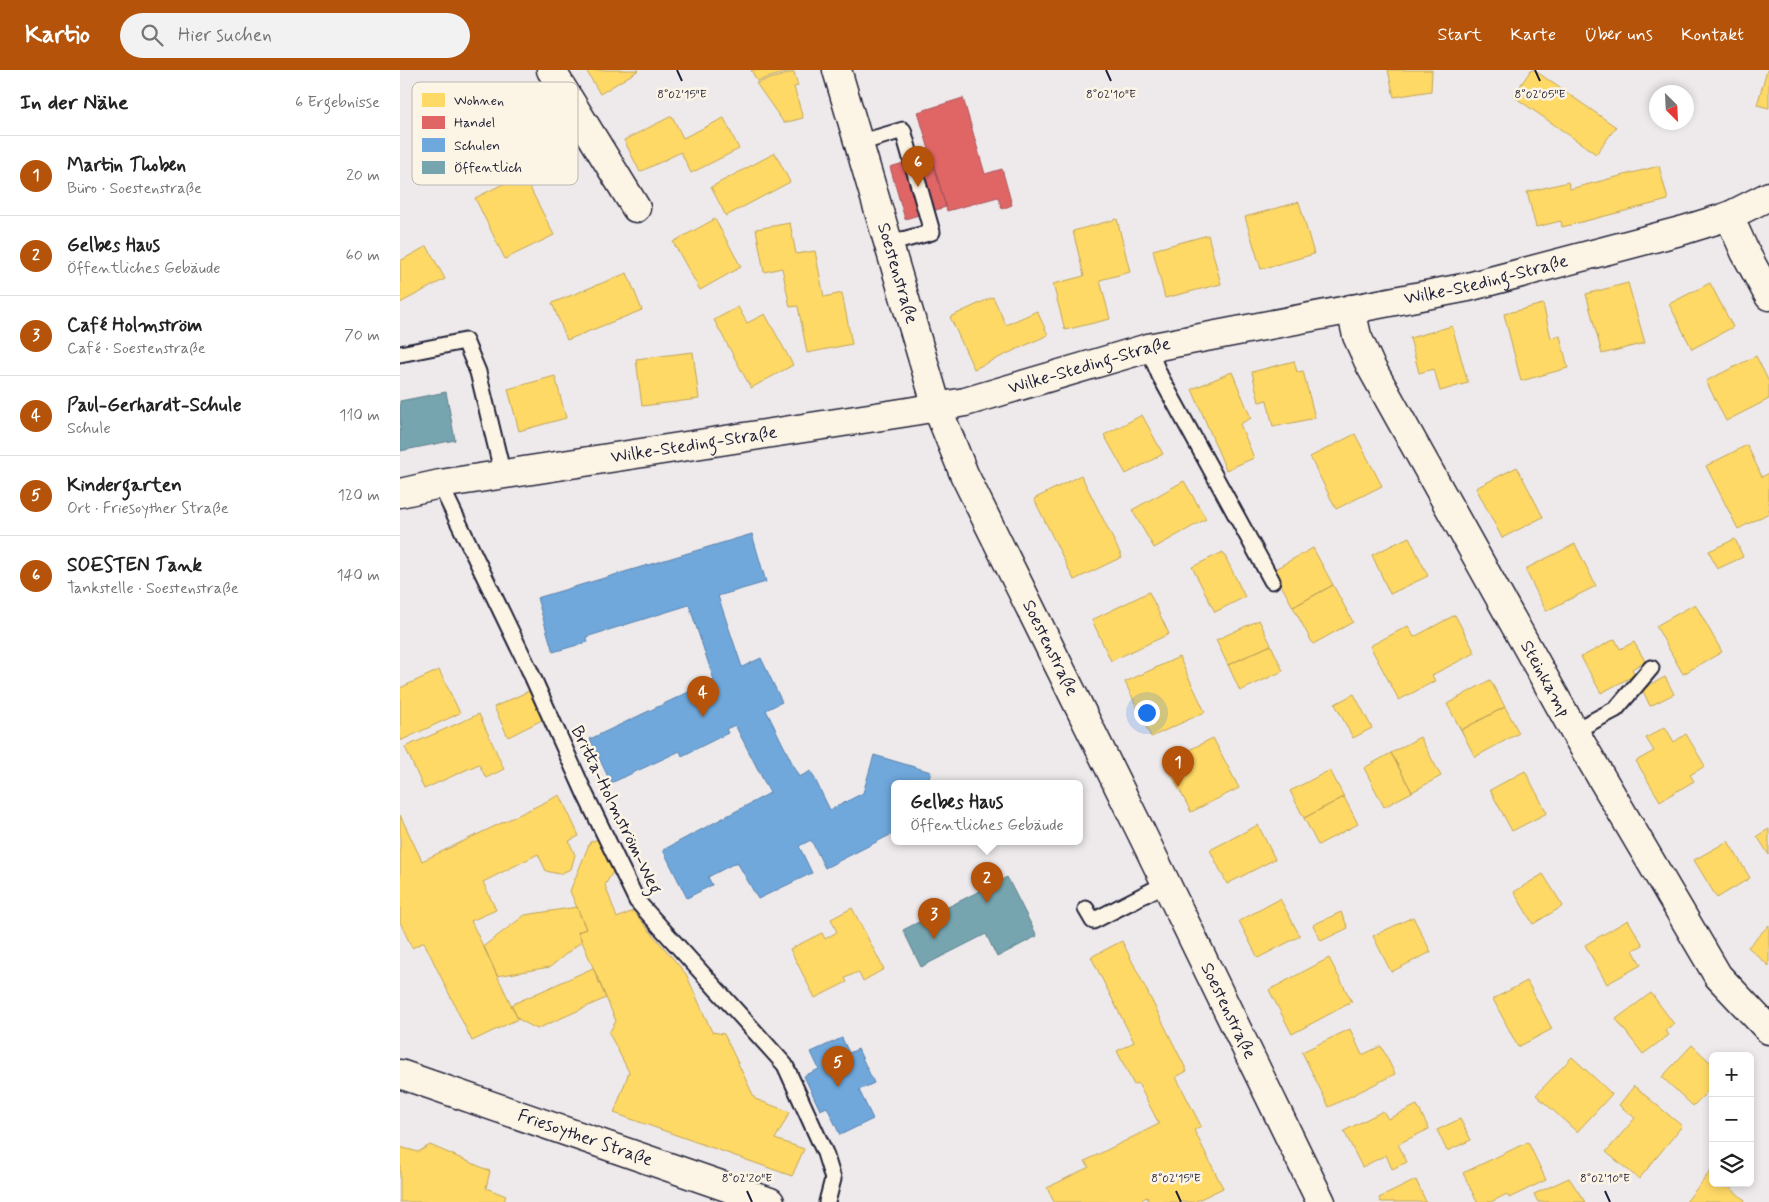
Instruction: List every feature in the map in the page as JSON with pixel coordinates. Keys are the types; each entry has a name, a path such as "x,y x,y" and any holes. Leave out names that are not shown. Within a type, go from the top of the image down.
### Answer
{"street":[{"path":"551,70 558,82"},
{"name":"Soestenstraße","path":"837,70 937,407 964,474 1320,1202"},
{"path":"578,114 636,208"},
{"name":"Wilke-Steding-Straße","path":"400,494 440,484 937,407 1001,392 1148,348 1468,287 1684,230 1729,216 1769,196"},
{"path":"1729,216 1745,252 1769,296"},
{"name":"Steinkamp","path":"1351,309 1357,336 1370,365 1574,731 1718,976 1769,1030"},
{"name":"Friesoyther Straße","path":"400,1074 770,1202"}],"lane":[{"path":"858,143 903,130 932,232 888,244"},
{"path":"400,354 465,341 478,372 503,475"},
{"path":"1148,348 1160,376 1272,581"},
{"name":"Britta-Holmström-Weg","path":"440,484 637,901 785,1066 825,1153 833,1179 827,1202"},
{"path":"1574,731 1616,709 1651,668"},
{"path":"1086,909 1093,921 1165,884"}],"building: Wohnen":[{"path":"586,70 639,70 600,94"},
{"path":"751,70 794,70 757,81"},
{"path":"1388,70 1432,70 1431,91 1394,97"},
{"path":"1531,70 1534,70 1616,127 1596,154 1513,96"},
{"path":"1767,70 1769,70 1769,108 1757,105"},
{"path":"794,72 798,86 794,87 803,118 784,123 756,83"},
{"path":"672,116 683,138 724,118 739,149 691,173 681,152 640,172 624,140"},
{"path":"775,153 790,182 726,216 711,187"},
{"path":"1659,166 1668,200 1562,227 1561,221 1536,227 1527,192 1568,182 1570,189"},
{"path":"501,185 529,185 554,235 505,259 475,198"},
{"path":"1299,202 1314,254 1261,269 1245,217"},
{"path":"715,219 741,267 700,290 673,242"},
{"path":"1117,219 1130,272 1100,280 1110,319 1065,330 1053,284 1084,276 1073,231"},
{"path":"790,223 796,254 815,251 824,297 842,293 852,344 807,353 798,306 790,307 782,268 764,272 756,229"},
{"path":"1208,235 1221,284 1165,298 1153,250"},
{"path":"427,246 445,279 400,303 400,261"},
{"path":"627,273 642,310 567,340 552,303"},
{"path":"1628,283 1645,343 1602,354 1586,294"},
{"path":"1710,283 1733,327 1692,349 1669,304"},
{"path":"993,297 1006,325 1037,311 1048,335 974,369 950,317"},
{"path":"1543,304 1551,338 1560,336 1568,368 1521,381 1504,314"},
{"path":"738,307 747,323 765,314 793,365 751,388 714,320"},
{"path":"1452,326 1468,383 1440,391 1434,369 1419,373 1410,338"},
{"path":"693,352 699,399 642,406 636,359"},
{"path":"1756,356 1769,382 1769,399 1726,421 1706,381"},
{"path":"1294,361 1297,372 1303,371 1315,418 1273,427 1267,400 1259,402 1252,372"},
{"path":"1232,372 1251,418 1240,424 1254,458 1226,470 1192,389"},
{"path":"555,376 566,418 519,431 508,389"},
{"path":"1142,415 1163,454 1126,474 1104,435"},
{"path":"1355,434 1382,486 1336,509 1310,457"},
{"path":"1747,445 1762,477 1769,473 1769,513 1738,529 1706,466"},
{"path":"1517,467 1543,517 1502,538 1476,488"},
{"path":"1081,475 1122,557 1074,580 1034,499"},
{"path":"1184,481 1206,519 1154,548 1132,510"},
{"path":"1409,537 1428,576 1390,594 1372,555"},
{"path":"1735,539 1743,557 1717,569 1709,551"},
{"path":"1575,544 1596,586 1546,611 1525,569"},
{"path":"1313,548 1333,585 1293,607 1273,570"},
{"path":"1223,552 1245,597 1215,612 1192,567"},
{"path":"1333,585 1353,622 1313,644 1293,607"},
{"path":"1149,592 1169,634 1111,661 1092,620"},
{"path":"1695,604 1722,652 1683,674 1656,626"},
{"path":"1455,615 1475,653 1432,675 1435,681 1399,700 1370,646 1408,626 1414,637"},
{"path":"1259,620 1271,645 1228,665 1216,640"},
{"path":"1615,639 1620,649 1634,642 1645,661 1632,669 1635,675 1601,693 1581,657"},
{"path":"1271,645 1283,671 1240,691 1228,665"},
{"path":"1179,657 1205,712 1151,737 1125,682"},
{"path":"439,670 460,713 400,741 400,688"},
{"path":"1665,677 1674,694 1650,706 1642,689"},
{"path":"1490,680 1505,707 1461,730 1447,704"},
{"path":"529,691 542,720 508,737 494,707"},
{"path":"1354,694 1372,728 1353,738 1335,704"},
{"path":"1505,707 1519,733 1475,757 1461,730"},
{"path":"479,714 504,769 486,778 479,764 424,789 405,747"},
{"path":"1665,727 1674,742 1686,734 1705,766 1690,775 1694,781 1660,801 1636,761 1654,751 1646,738"},
{"path":"1420,737 1441,776 1412,792 1391,753"},
{"path":"1213,738 1239,788 1191,812 1165,762"},
{"path":"1391,753 1412,792 1384,807 1364,768"},
{"path":"1330,770 1344,797 1304,818 1290,791"},
{"path":"1525,771 1547,813 1512,831 1490,790"},
{"path":"560,795 579,836 569,841 575,855 571,869 559,874 546,871 538,854 483,882 496,910 471,921 518,1019 472,1041 424,942 412,948 400,922 400,815 422,861"},
{"path":"1344,797 1358,824 1318,845 1304,818"},
{"path":"1258,825 1275,859 1227,884 1210,850"},
{"path":"1769,829 1769,855 1757,836"},
{"path":"601,838 614,870 605,885 617,918 633,911 686,974 712,1032 724,1034 755,1099 790,1112 775,1139 804,1149 792,1176 614,1113 629,1072 609,1033 616,1021 578,932 586,929 570,891 590,842"},
{"path":"1728,841 1750,878 1717,898 1694,860"},
{"path":"1543,874 1563,906 1533,924 1514,892"},
{"path":"1280,899 1300,936 1258,958 1239,921"},
{"path":"577,907 586,929 578,932 582,941 550,967 497,976 484,946 525,915"},
{"path":"852,908 884,969 863,981 858,972 845,978 847,982 815,998 790,949 822,933 825,939 837,932 831,919"},
{"path":"1341,912 1348,928 1321,941 1313,925"},
{"path":"1413,917 1431,952 1391,972 1373,936"},
{"path":"1628,920 1643,945 1633,950 1641,965 1607,984 1585,945"},
{"path":"1769,925 1769,966 1748,947"},
{"path":"1122,941 1187,1071 1176,1077 1201,1126 1194,1130 1223,1188 1194,1202 1149,1202 1147,1197 1137,1202 1054,1202 1047,1188 1089,1167 1085,1161 1159,1124 1138,1083 1134,1085 1117,1051 1134,1042 1091,957"},
{"path":"1329,958 1352,1002 1292,1034 1269,990"},
{"path":"593,968 606,998 537,1029 518,1019 511,1005"},
{"path":"1527,981 1552,1029 1518,1047 1493,999"},
{"path":"1651,993 1674,1024 1665,1030 1669,1035 1643,1054 1616,1019"},
{"path":"1350,1029 1362,1055 1381,1046 1395,1074 1329,1107 1302,1052"},
{"path":"1692,1045 1709,1061 1709,1090 1693,1106 1662,1077"},
{"path":"1572,1057 1612,1094 1577,1132 1536,1095"},
{"path":"1634,1086 1682,1126 1639,1179 1606,1152 1635,1118 1619,1105"},
{"path":"1417,1105 1429,1129 1398,1144 1407,1162 1392,1169 1386,1155 1362,1167 1344,1131 1383,1111 1388,1119"},
{"path":"1460,1119 1471,1140 1447,1151 1437,1130"},
{"path":"1528,1142 1546,1180 1509,1198 1507,1194 1491,1202 1477,1202 1463,1173"},
{"path":"430,1145 490,1171 486,1188 506,1196 504,1202 400,1202 400,1147 418,1152"},
{"path":"1709,1173 1709,1187 1729,1187 1745,1200 1744,1202 1686,1202"},
{"path":"1569,1178 1585,1202 1538,1202 1534,1194"},
{"path":"1416,1180 1426,1202 1381,1202 1379,1198"}],"building: Handel":[{"path":"963,98 985,174 1002,169 1012,205 1002,209 998,197 947,211 918,112"},
{"path":"931,155 946,207 905,219 890,167"}],"building: Schulen":[{"path":"752,534 766,582 718,596 742,667 761,658 782,702 766,710 799,777 811,771 830,810 863,793 874,755 931,772 928,780 891,780 891,835 825,868 811,840 799,846 812,873 758,899 737,862 708,877 712,885 687,898 663,850 770,793 735,725 726,729 728,733 682,756 680,751 611,783 590,739 714,680 689,605 586,637 588,642 553,652 537,598"},
{"path":"842,1038 849,1053 858,1049 874,1083 859,1090 873,1119 840,1135 827,1107 820,1110 804,1076 819,1069 811,1052"}],"building: Öffentlich":[{"path":"446,392 455,440 400,451 400,401"},
{"path":"1007,877 1037,936 997,957 986,934 921,967 903,930"}],"place":[{"name":"SOESTEN Tank","path":"918,187"},
{"name":"Paul-Gerhardt-Schule","path":"703,717"},
{"name":"Martin Thoben","path":"1178,787"},
{"name":"Gelbes Haus","path":"987,903"},
{"name":"Café Holmström","path":"934,939"},
{"name":"Kindergarten","path":"838,1087"}]}
